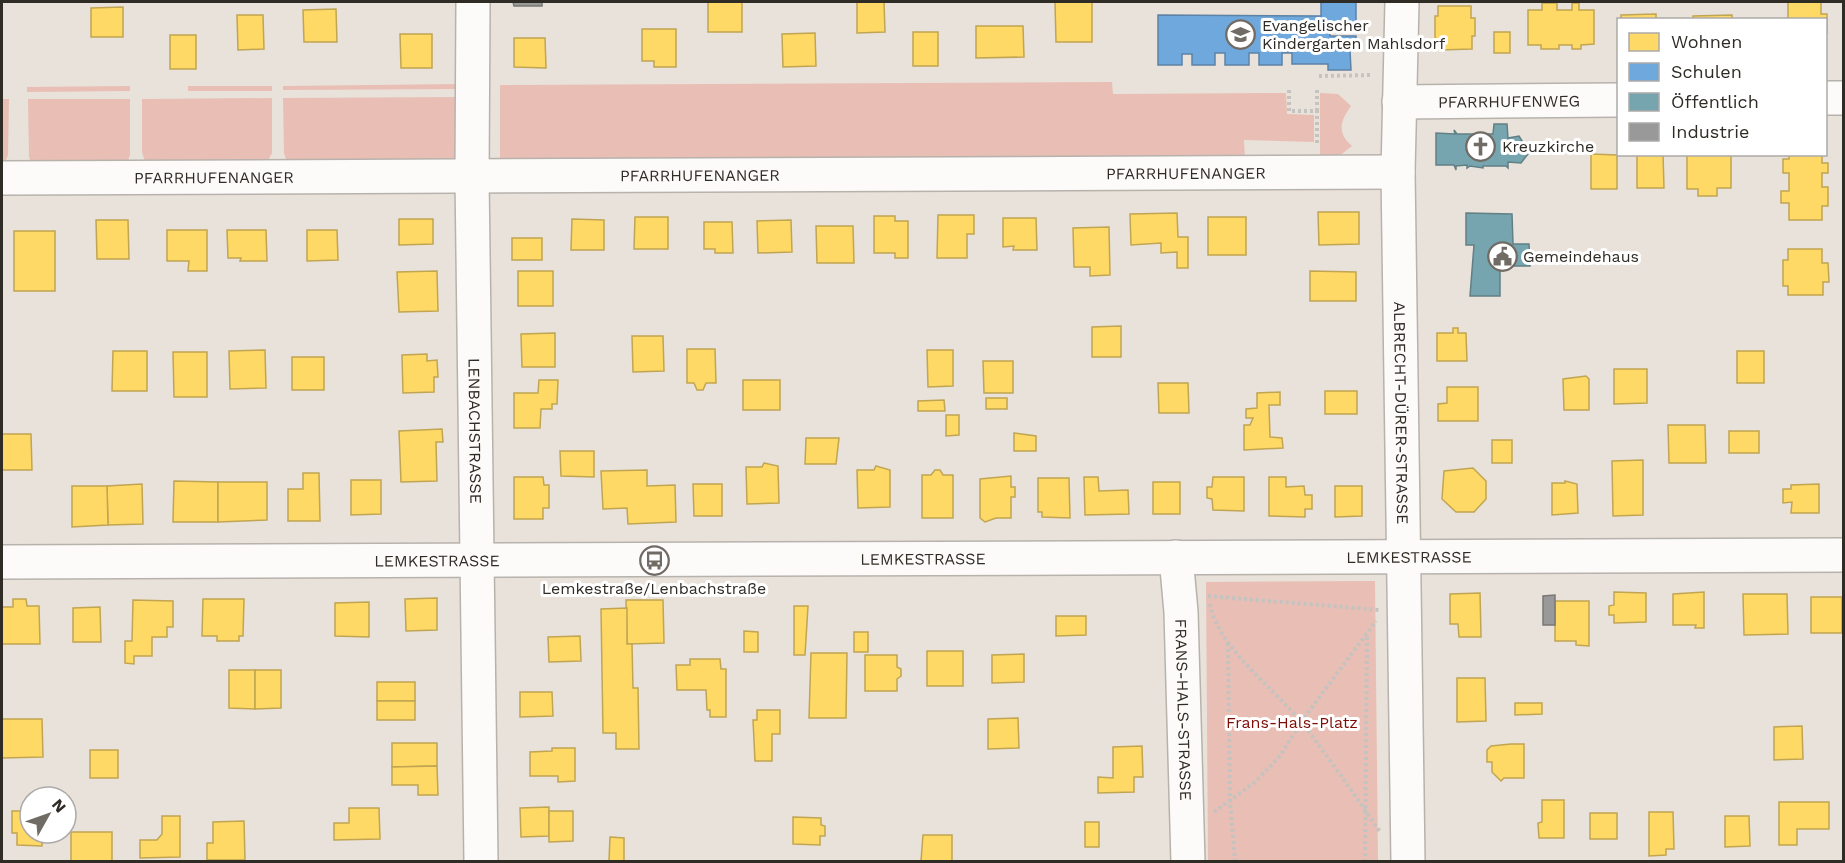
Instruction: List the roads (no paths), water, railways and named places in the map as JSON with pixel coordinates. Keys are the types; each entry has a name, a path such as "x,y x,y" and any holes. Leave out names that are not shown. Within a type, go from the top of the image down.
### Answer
{"street":[{"name":"LENBACHSTRASSE","path":"473,2 472,177 481,861"},
{"name":"ALBRECHT-DÜRER-STRASSE","path":"1402,2 1398,171 1408,861"},
{"name":"PFARRHUFENWEG","path":"1399,88 1617,100"},
{"path":"1827,98 1844,98"},
{"name":"PFARRHUFENANGER","path":"2,178 1398,171"},
{"name":"LEMKESTRASSE","path":"2,562 1844,555"},
{"name":"FRANS-HALS-STRASSE","path":"1176,557 1181,612 1188,861"}],"place":[{"name":"Evangelischer Kindergarten Mahlsdorf","path":"1241,34"},
{"name":"Kreuzkirche","path":"1481,146"},
{"name":"Gemeindehaus","path":"1502,256"},
{"name":"Lemkestraße/Lenbachstraße","path":"654,560"}],"park label":[{"name":"Frans-Hals-Platz","path":"1292,722"}]}
